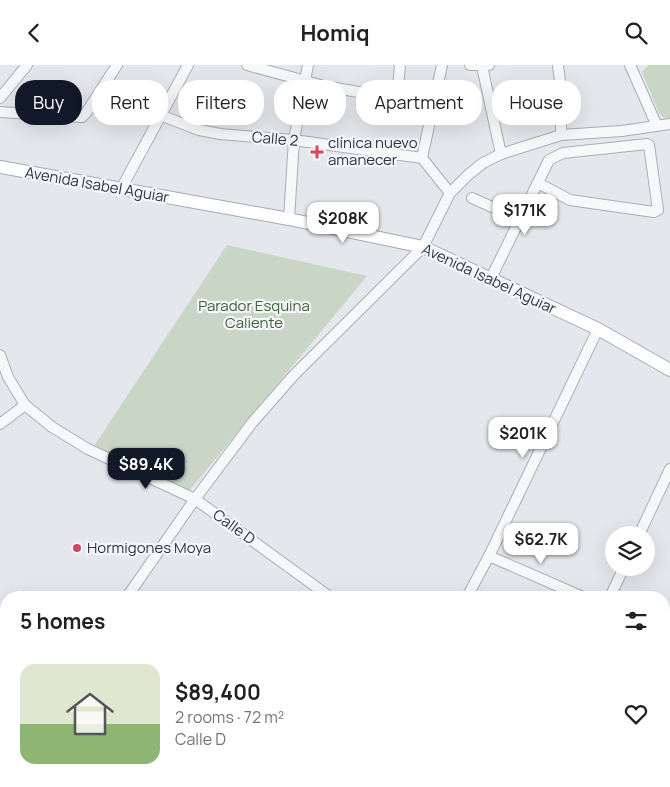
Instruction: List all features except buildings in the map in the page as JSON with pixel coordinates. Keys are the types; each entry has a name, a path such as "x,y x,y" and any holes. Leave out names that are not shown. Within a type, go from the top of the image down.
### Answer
{"main road":[{"name":"Avenida Isabel Aguiar","path":"0,167 289,219 423,247 598,329 670,370"}],"street":[{"path":"0,98 27,65"},
{"path":"0,112 82,117 117,65"},
{"path":"168,101 188,65"},
{"path":"247,65 302,80"},
{"path":"306,80 308,65"},
{"path":"399,80 400,65"},
{"path":"439,80 442,65"},
{"path":"470,65 485,66 501,154"},
{"path":"558,65 561,90 560,135"},
{"path":"630,65 657,126"},
{"name":"Calle 2","path":"168,118 199,130 220,134 294,140 422,158"},
{"path":"121,189 155,125"},
{"path":"289,219 294,140 297,125"},
{"path":"429,125 422,158 450,193"},
{"path":"131,591 195,499 252,423 294,375 423,247 450,193 468,175 483,163 501,154 560,135 622,131 670,125"},
{"path":"491,278 549,160 561,154 649,145 658,210 654,212 570,200 538,183"},
{"path":"472,198 519,219"},
{"path":"470,591 490,555 598,329"},
{"name":"Calle D","path":"0,355 8,377 25,405 52,427 88,449 195,499 322,591"},
{"path":"0,425 25,405"},
{"path":"643,526 670,469"},
{"path":"490,555 570,591"},
{"path":"613,591 620,576"}],"green space":[{"path":"649,65 670,65 670,119 667,120 659,113 642,72"},
{"name":"Parador Esquina Caliente","path":"227,245 367,276 189,491 94,446"}],"place":[{"name":"clínica nuevo amanecer","path":"317,152"},
{"name":"Hormigones Moya","path":"77,548"}]}
